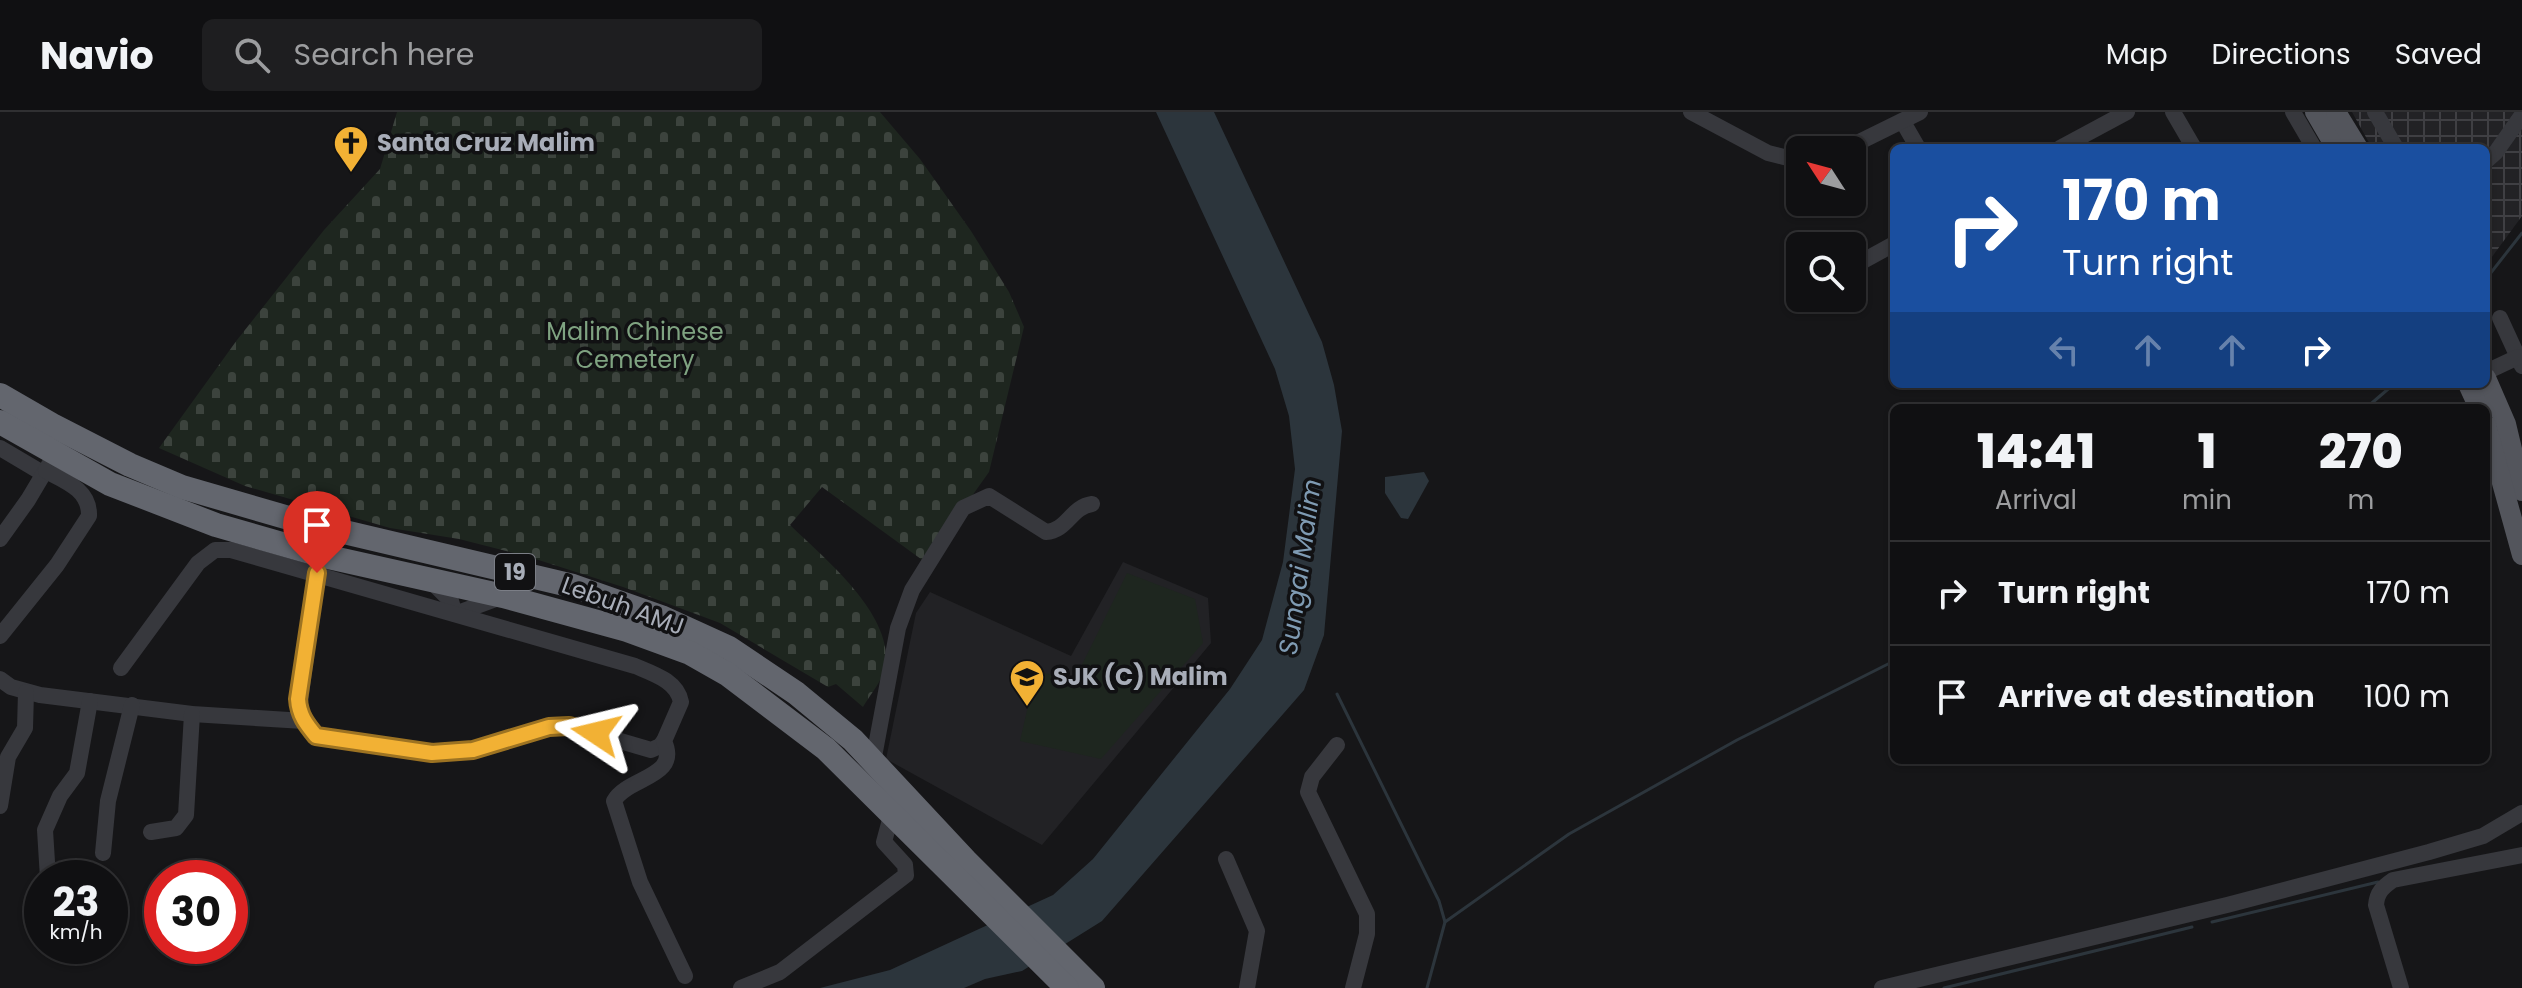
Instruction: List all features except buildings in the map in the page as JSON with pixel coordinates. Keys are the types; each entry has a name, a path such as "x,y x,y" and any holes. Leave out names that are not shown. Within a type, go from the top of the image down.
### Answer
{"highway":[{"name":"Lebuh AMJ","path":"0,395 52,425 182,487 306,523 573,586 661,617 729,648 819,711 853,740 959,869 1075,984"},
{"name":"Lebuh AMJ","path":"0,422 48,467 216,525 324,556 503,596 650,637 690,653 727,674 826,749 891,816 959,869"}],"main road":[{"path":"2315,112 2334,144"},
{"path":"2336,112 2356,144"},
{"path":"2490,385 2506,424 2522,491"},
{"path":"2490,439 2522,555"}],"street":[{"path":"1691,112 1768,153 1786,158"},
{"path":"1866,139 1920,112"},
{"path":"2067,144 2127,112"},
{"path":"2173,112 2192,144"},
{"path":"2293,112 2312,144"},
{"path":"2375,112 2394,144"},
{"path":"2490,157 2522,115"},
{"path":"1903,122 1916,144"},
{"path":"1866,259 1890,246"},
{"path":"2490,373 2520,362 2500,318"},
{"path":"0,448 48,467 75,487 89,507 89,516 57,565 0,636"},
{"path":"0,539 48,467"},
{"path":"873,762 903,612 923,570 963,508 989,496 1046,532 1061,528 1076,509 1092,504"},
{"path":"121,668 198,563 215,550 231,550 317,573 635,666 675,687 681,702 664,741 651,750 569,726 549,727 473,750 432,753 321,738 304,721 298,699 317,573"},
{"path":"428,579 442,589 451,601 455,614"},
{"path":"455,614 503,596"},
{"path":"0,679 26,692 90,701 192,714 304,721"},
{"path":"0,806 8,757 25,728 26,692"},
{"path":"47,860 45,830 60,796 77,773 90,701"},
{"path":"103,853 108,801 132,705"},
{"path":"151,832 176,828 186,815 192,714"},
{"path":"664,741 668,756 662,769 620,792 614,807 640,882 685,976"},
{"path":"1337,745 1312,777 1308,792 1367,914 1367,934 1353,988"},
{"path":"1882,988 1929,982 2429,852 2483,836 2522,813"},
{"path":"741,988 780,972 906,875 905,865 884,842 891,816"},
{"path":"2401,988 2376,905 2377,896 2384,886 2393,880 2522,855"},
{"path":"1226,859 1257,931 1247,988"}],"shaded area":[{"path":"2352,112 2522,112 2522,216 2490,260 2490,144 2370,144"},
{"name":"SJK (C) Malim","path":"1123,562 1208,598 1211,643 1042,845 886,759 916,613 930,592 1071,656"}],"green space":[{"name":"Malim Chinese Cemetery","path":"397,112 880,112 920,159 1009,292 1024,327 989,472 925,562 822,487 790,525 853,587 878,625 885,644 886,664 863,707 836,684 828,687 720,623 623,587 526,556 459,539 390,528 245,486 159,448 237,340 324,230 380,169"},
{"path":"1127,573 1195,599 1203,643 1101,759 1020,741 1036,671 1070,679 1078,673"}],"water":[{"name":"Sungai Malim","path":"1156,112 1214,112 1322,342 1334,385 1342,431 1324,635 1304,690 1102,921 1022,971 985,979 964,988 820,988 890,970 1053,895 1093,859 1230,689 1262,640 1283,562 1295,469 1289,416 1275,369"},
{"path":"1424,472 1429,481 1408,519 1401,518 1385,493 1385,477"}],"waterway":[{"path":"2490,274 2522,233"},
{"path":"2371,404 2389,388"},
{"path":"1445,922 1569,834 1737,740 1890,663"},
{"path":"1337,694 1439,901 1445,922 1427,988"},
{"path":"2212,922 2378,882"},
{"path":"1944,988 2192,927"}],"place":[{"name":"Santa Cruz Malim","path":"351,174"},
{"name":"SJK (C) Malim","path":"1027,708"}],"route":[{"path":"317,573 298,699 304,721 316,736 432,753 453,753 549,727 569,726 596,733"}]}
